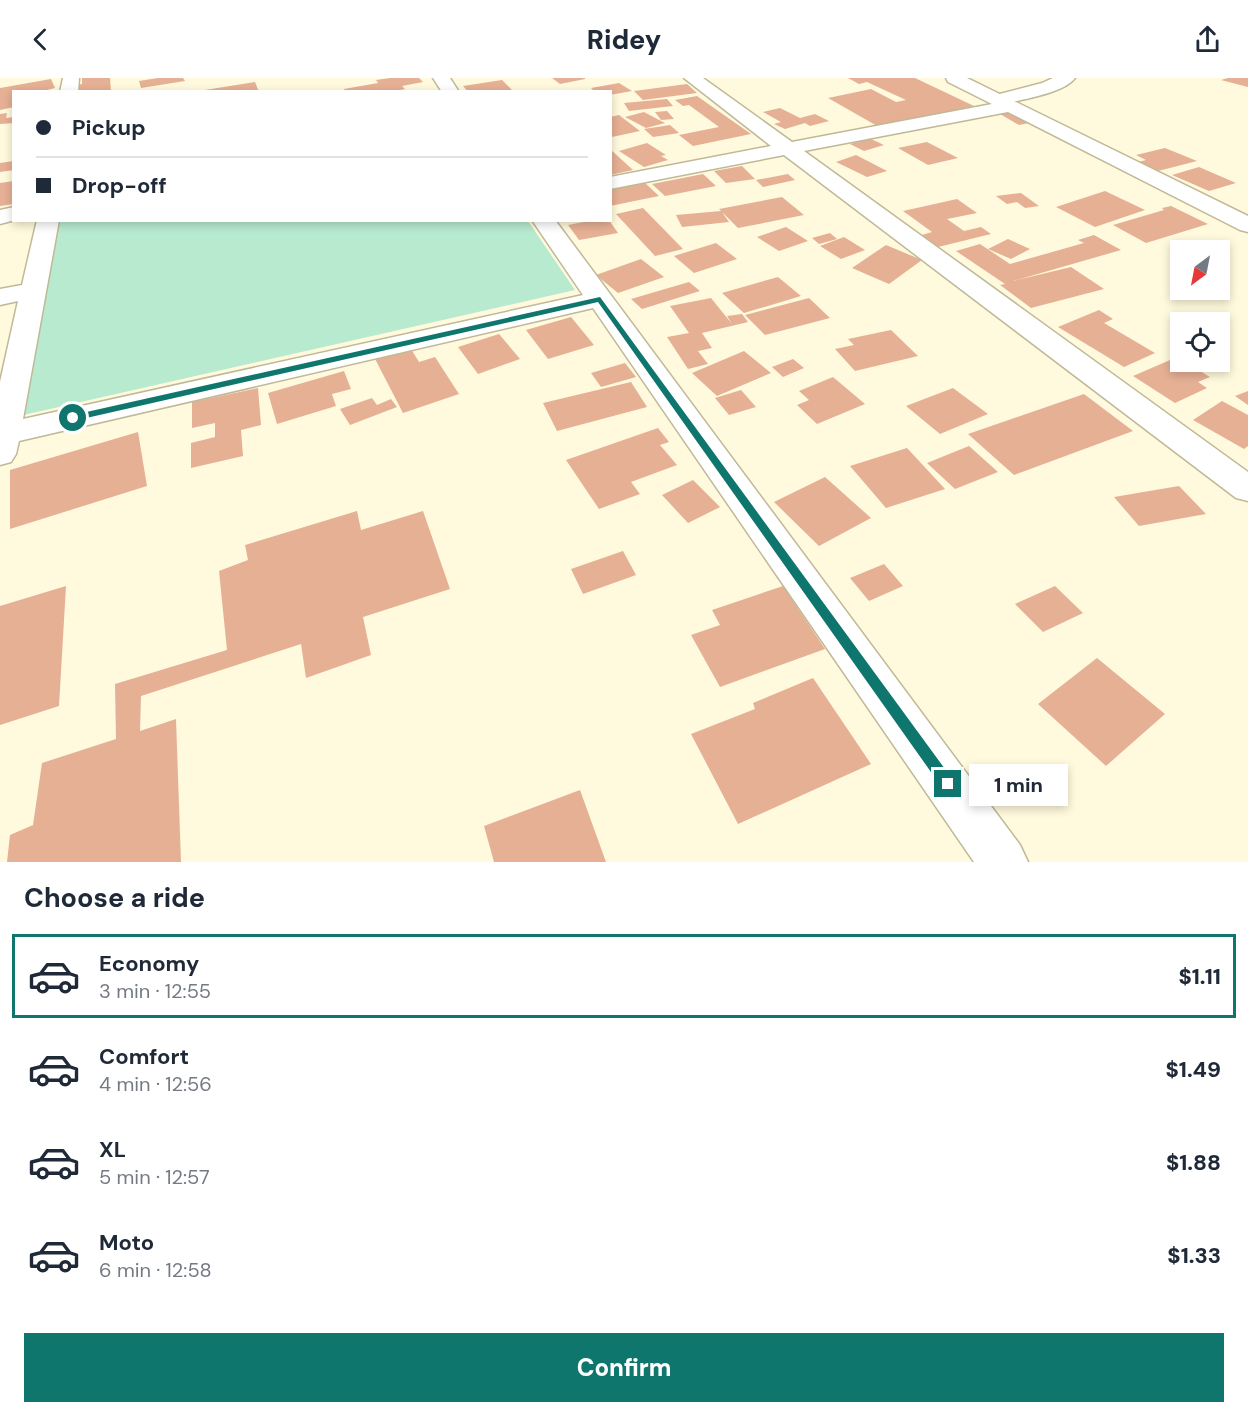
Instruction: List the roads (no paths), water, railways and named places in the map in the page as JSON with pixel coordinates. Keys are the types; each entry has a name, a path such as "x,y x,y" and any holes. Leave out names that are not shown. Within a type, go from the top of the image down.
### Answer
{"street":[{"path":"692,78 1248,489"},
{"path":"954,78 1248,225"},
{"path":"612,183 787,149 1004,103 1067,78"},
{"path":"48,222 2,444 600,299"},
{"path":"544,222 1003,862"},
{"path":"0,297 34,290"}]}
